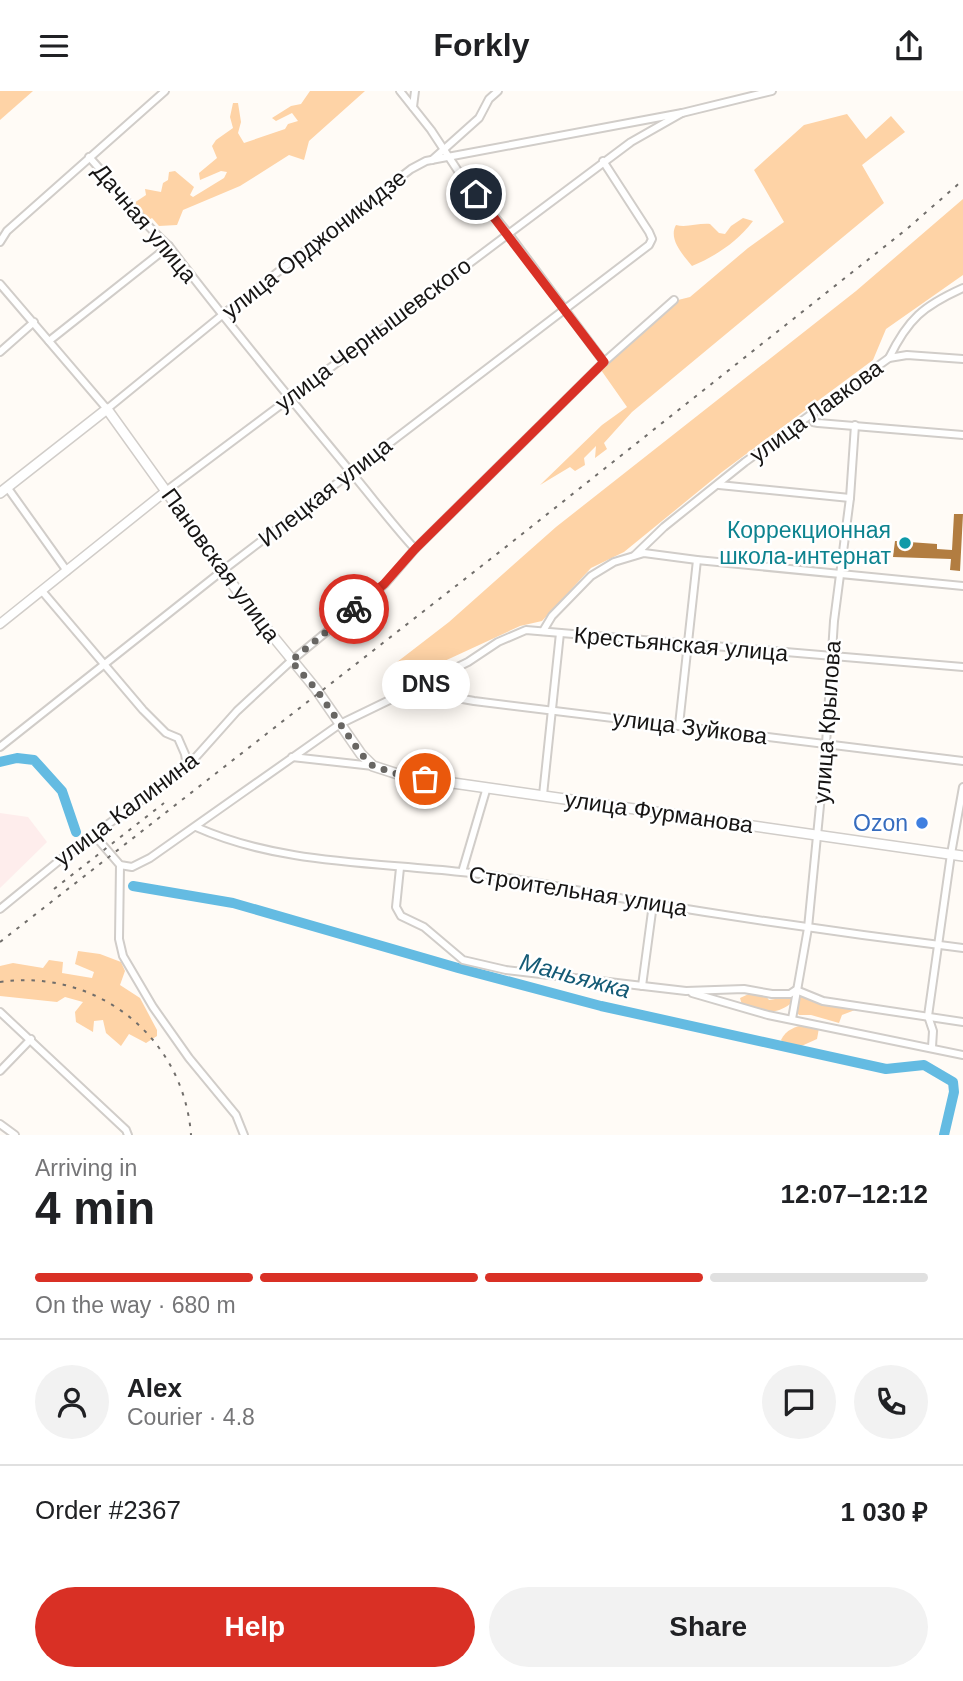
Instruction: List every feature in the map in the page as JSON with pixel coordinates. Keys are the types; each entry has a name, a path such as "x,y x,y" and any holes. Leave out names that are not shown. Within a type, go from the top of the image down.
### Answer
{"main road":[{"name":"улица Орджоникидзе","path":"4,490 107,409"},
{"name":"Пановская улица","path":"107,409 222,571 291,661 316,689 361,754"},
{"name":"улица Фурманова","path":"361,754 373,766 404,776 963,856"}],"street":[{"path":"0,241 7,231 165,91"},
{"path":"400,91 604,362"},
{"path":"413,107 415,91"},
{"path":"432,160 479,118 489,99 498,91"},
{"name":"улица Чернышевского","path":"0,624 287,398 603,161 682,113 772,91"},
{"name":"улица Орджоникидзе","path":"107,409 221,316 411,169 432,160 682,113"},
{"name":"Дачная улица","path":"89,157 128,199 146,226 169,246 287,398 415,549"},
{"name":"Илецкая улица","path":"0,747 222,571 649,245 652,239 603,161"},
{"path":"49,341 169,246"},
{"path":"0,284 107,409"},
{"path":"889,358 902,332 916,315 935,301 963,288"},
{"name":"улица Калинина","path":"0,909 71,851 187,767 237,711 291,661 384,584 415,549 604,362 674,300"},
{"path":"0,352 34,323"},
{"name":"улица Лавкова","path":"633,557 664,527 719,485 745,461 813,415 814,411 889,358 906,355 963,359"},
{"path":"813,415 813,422 818,423 963,435"},
{"name":"улица Крылова","path":"792,1019 808,928 818,835 839,575 850,498 855,425"},
{"path":"719,485 850,498"},
{"path":"4,490 67,571"},
{"path":"543,631 552,616 591,576 614,562 644,553 963,586"},
{"path":"679,725 697,560"},
{"path":"42,591 103,665 166,733 178,738 187,767"},
{"name":"Крестьянская улица","path":"420,684 468,662 498,642 526,630 963,667"},
{"path":"543,795 560,633"},
{"path":"95,836 120,865 132,867 197,827 340,724 420,684"},
{"name":"улица Зуйкова","path":"420,684 440,695 963,761"},
{"path":"292,757 373,766"},
{"path":"462,871 487,787"},
{"path":"932,1047 933,1031 928,1016 950,854 963,787"},
{"name":"Строительная улица","path":"197,827 235,843 265,850 400,868 462,871 808,928 963,948"},
{"path":"120,865 118,939 123,955 160,1018 236,1115 244,1135"},
{"path":"400,868 396,907 401,916 424,927 463,960 506,970 687,991 744,989 790,994 796,990 822,1001 963,1023"},
{"path":"642,986 653,904"},
{"path":"687,991 741,1009 963,1055"},
{"path":"0,1012 126,1130 128,1135"},
{"path":"0,1071 31,1039"},
{"path":"0,1124 16,1135"}],"shaded area":[{"path":"0,91 33,91 0,120"},
{"path":"310,91 365,91 309,141 304,160 289,155 240,186 183,210 177,225 159,226 152,218 147,221 134,203 146,195 145,189 161,192 169,172 175,171 194,187 190,195 193,197 224,178 227,172 221,171 200,180 199,173 217,158 212,146 216,140 233,128 230,117 233,103 238,103 241,122 238,133 244,143 285,129 288,124 298,121 292,113 276,121 272,118 291,106 301,104"},
{"path":"847,114 866,139 891,116 905,132 862,165 884,203 632,412 604,443 607,449 595,458 596,446 584,458 585,465 575,471 570,467 540,485 602,425 627,407 601,370 678,300 690,297 748,248 784,222 754,170 804,125"},
{"path":"963,199 963,275 886,329 873,360 722,472 624,552 591,568 542,621 520,626 399,682 388,669 449,622 556,527 856,291"},
{"path":"743,218 753,221 733,242 692,266 675,241 676,225 710,224 719,233 725,234"},
{"path":"0,813 28,817 47,842 0,888"},
{"path":"78,951 100,954 121,962 125,971 120,985 140,998 157,1030 157,1036 146,1043 129,1034 121,1046 106,1033 103,1020 94,1021 93,1032 76,1022 75,1012 83,1002 65,997 57,1002 0,996 0,966 13,963 43,968 49,960 63,962 62,973 92,978 94,972 75,964"},
{"path":"753,992 765,995 769,1000 800,995 855,1010 842,1015 839,1023 811,1015 799,1015 790,1004 778,1010 760,1011 742,1005 740,998"},
{"path":"806,1025 819,1028 817,1039 797,1048 784,1044 781,1040 791,1029"}],"building":[{"name":"Коррекционная школа-интернат","path":"954,514 963,514 960,571 950,570 951,559 893,557 895,541 937,544 937,549 952,550"}],"waterway":[{"name":"Маньяжка","path":"0,762 17,758 34,760 62,791 76,832"},
{"name":"Маньяжка","path":"133,886 233,903 601,1006 886,1069 924,1065 953,1082 954,1092 944,1135"}],"railway":[{"path":"0,942 502,550 908,228 963,180"},
{"path":"54,889 164,803"},
{"path":"0,982 35,981 69,986 101,998 129,1017 153,1040 172,1068 185,1100 191,1135"}],"way so far":[{"path":"354,609 291,661 316,689 361,754 373,766 404,776 425,779"}],"place":[{"name":"Коррекционная школа-интернат","path":"905,543"},
{"name":"DNS","path":"425,779"},
{"name":"Ozon","path":"922,823"}],"route":[{"path":"354,609 384,584 415,549 604,362 476,194"}]}
